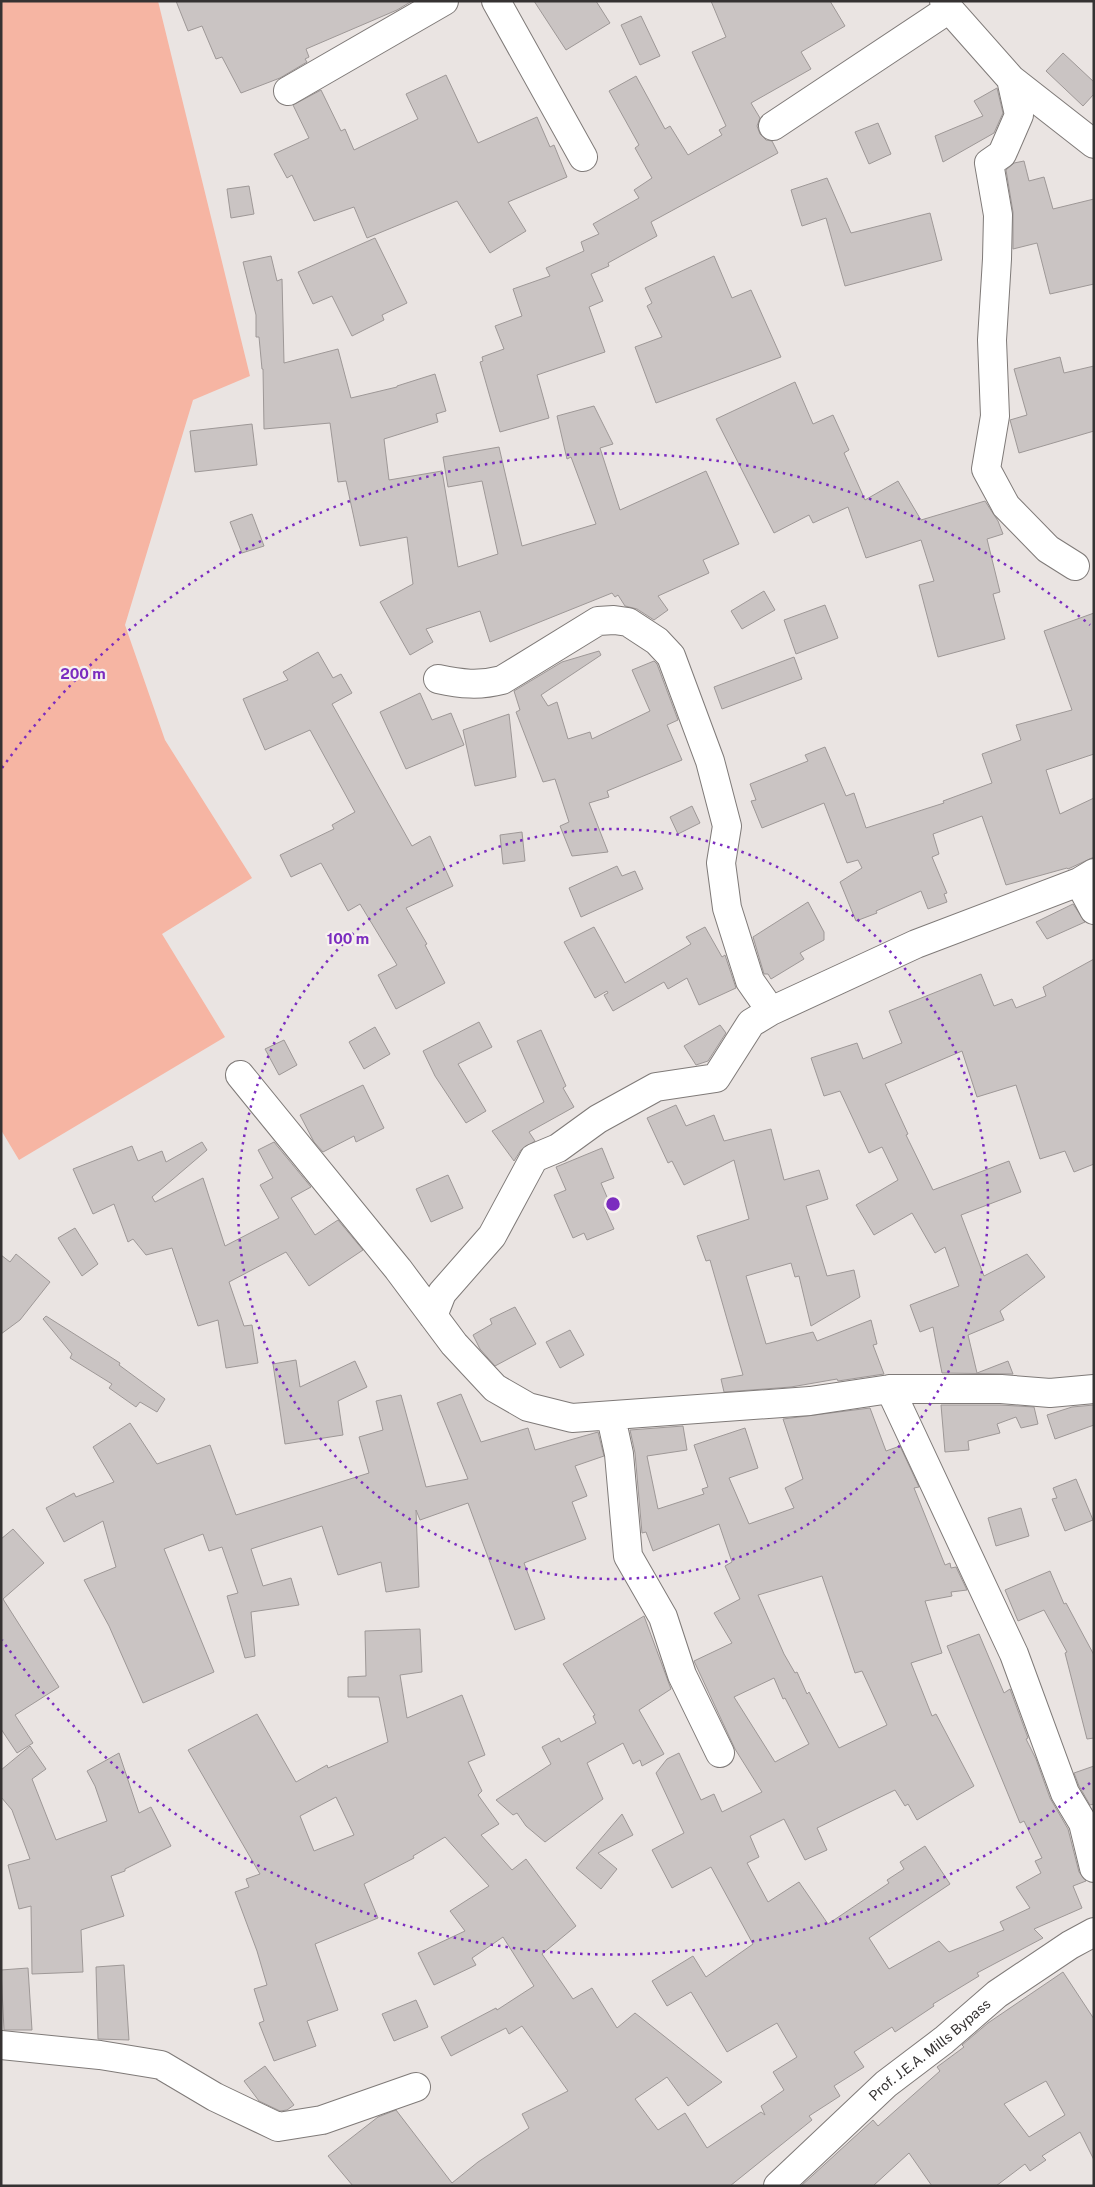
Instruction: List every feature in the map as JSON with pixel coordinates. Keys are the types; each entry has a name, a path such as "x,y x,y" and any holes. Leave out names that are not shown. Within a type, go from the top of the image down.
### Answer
{"street":[{"path":"288,91 444,1"},
{"path":"496,1 583,157"},
{"path":"773,126 946,5 1011,79 1094,144"},
{"path":"1011,79 1019,115 1002,154 989,163 998,215 998,241 992,340 995,416 986,469 1006,506 1048,548 1075,566"},
{"path":"438,679 467,685 486,684 502,680 598,621 614,620 628,622 658,641 671,656 710,761 727,826 721,863 727,908 750,981 771,1011"},
{"path":"433,1316 442,1293 492,1236 534,1158 558,1148 598,1120 656,1087 716,1078 751,1023 771,1011 916,944 1086,878 1094,910"},
{"path":"240,1075 398,1269 454,1344 495,1388 528,1407 572,1418 611,1417 810,1401 890,1389 1001,1388 1050,1393 1094,1389"},
{"path":"890,1389 1014,1654 1066,1793 1083,1823 1094,1868"},
{"path":"611,1417 619,1454 628,1556 663,1617 682,1675 720,1753"},
{"name":"Prof. J.E.A. Mills Bypass","path":"778,2186 886,2084 944,2040 997,1994 1070,1945 1094,1932"},
{"path":"1,2045 100,2055 160,2065 215,2097 278,2127 322,2120 416,2087"}],"shaded area":[{"path":"1,1 158,1 250,376 193,400 125,625 165,740 252,878 162,934 225,1037 19,1160 1,1130"}],"building":[{"path":"176,1 412,1 397,10 306,49 309,57 305,59 307,62 280,78 241,93 222,57 216,59 202,26 188,31"},
{"path":"534,1 596,1 610,23 566,50"},
{"path":"711,1 830,1 845,26 801,52 811,69 751,103 760,118 757,126 760,134 766,140 772,141 778,153 651,222 657,236 608,263 609,266 591,274 603,301 589,307 605,352 537,375 549,418 500,432 480,362 483,361 482,357 504,349 495,326 522,316 513,289 550,276 546,268 584,251 581,242 599,234 593,224 639,198 634,190 652,178 635,148 639,145 609,91 636,76 665,129 670,126 688,155 722,135 719,130 726,126 692,52 726,37"},
{"path":"641,16 660,56 640,65 621,25"},
{"path":"1063,53 1094,82 1094,94 1083,106 1046,71"},
{"path":"446,75 478,143 537,117 550,147 554,145 567,177 508,202 526,231 490,253 457,201 367,238 354,207 314,221 292,175 287,178 274,154 309,138 293,105 321,90 341,131 345,129 354,150 418,119 406,94"},
{"path":"997,88 1003,113 994,133 943,162 935,136 983,116 974,101"},
{"path":"878,123 891,154 869,164 855,132"},
{"path":"1024,161 1029,181 1044,177 1053,209 1094,199 1094,284 1050,294 1037,243 1013,249 1013,212 1006,170 1014,163"},
{"path":"827,178 851,233 930,213 942,260 845,286 826,218 802,226 791,190"},
{"path":"249,186 254,214 231,218 227,189"},
{"path":"375,238 407,303 382,315 384,320 352,336 332,296 313,304 298,272"},
{"path":"271,256 277,281 282,279 284,363 338,349 351,398 397,387 435,374 446,411 436,414 438,422 384,439 389,480 442,471 458,567 498,554 482,481 448,487 443,457 499,447 522,546 596,524 571,457 567,459 557,416 594,406 613,444 600,448 620,510 706,471 739,544 703,560 709,573 658,596 668,610 654,620 637,609 625,606 618,595 615,597 612,593 490,642 480,611 426,629 433,642 410,655 380,602 413,584 407,537 360,546 346,481 338,482 330,423 264,429 263,369 259,337 256,337 256,315 243,262"},
{"path":"714,256 732,298 751,290 781,357 656,403 635,347 662,337 647,306 652,303 645,288"},
{"path":"1060,357 1064,373 1094,366 1094,431 1019,453 1010,420 1027,415 1014,369"},
{"path":"795,382 813,424 833,415 849,450 844,453 865,500 898,481 921,520 985,501 998,521 1003,534 987,539 1000,592 993,594 1005,639 938,657 919,585 934,581 921,540 866,558 848,507 813,523 809,515 774,533 716,419"},
{"path":"252,424 257,465 195,472 190,431"},
{"path":"252,514 264,546 242,553 230,522"},
{"path":"764,591 775,610 742,629 731,611"},
{"path":"825,605 838,638 796,654 784,620"},
{"path":"1094,613 1094,754 1046,770 1060,814 1094,798 1094,857 1068,869 1006,885 982,816 933,834 939,854 932,857 947,893 944,894 947,902 928,909 921,891 876,911 877,913 856,921 840,882 862,868 858,860 847,863 824,803 762,828 751,801 756,800 750,784 808,761 805,755 825,747 846,796 854,793 866,828 944,803 943,801 992,783 982,754 1021,740 1016,725 1072,710 1044,631"},
{"path":"599,651 601,655 541,695 548,706 557,702 568,739 590,732 592,739 650,711 632,670 654,661 657,664 678,720 667,725 682,760 607,791 609,797 589,803 608,852 572,856 560,826 569,822 555,779 543,782 516,712 520,710 514,691 562,662"},
{"path":"318,652 333,678 341,674 352,693 332,704 412,846 430,836 453,886 406,908 427,944 425,945 445,983 396,1009 378,975 397,965 360,904 348,911 321,863 291,877 280,855 334,829 332,825 355,812 310,730 265,750 243,699 288,680 283,672"},
{"path":"794,657 802,679 722,709 714,687"},
{"path":"420,693 432,720 451,713 464,745 406,769 380,712"},
{"path":"509,714 516,777 475,786 463,730"},
{"path":"692,806 700,823 678,834 670,817"},
{"path":"522,832 525,861 503,864 500,835"},
{"path":"617,866 622,876 635,871 643,889 581,917 569,888"},
{"path":"808,902 824,932 824,940 800,953 804,959 771,979 768,974 764,974 753,937"},
{"path":"1073,904 1085,922 1047,939 1036,922"},
{"path":"594,927 625,983 691,944 686,937 705,927 722,957 725,955 736,988 699,1005 687,978 668,989 664,982 613,1011 604,995 608,993 607,991 595,998 564,942"},
{"path":"1094,959 1094,1164 1074,1172 1065,1151 1040,1159 1016,1085 977,1097 962,1051 885,1084 908,1134 906,1135 933,1190 1009,1161 1021,1192 961,1215 984,1276 1027,1254 1045,1277 1000,1311 1004,1320 968,1335 977,1373 1008,1361 1013,1374 942,1373 933,1327 920,1332 910,1305 959,1286 945,1247 935,1253 912,1213 874,1235 856,1205 898,1180 882,1147 869,1153 840,1091 824,1096 811,1058 857,1043 863,1059 902,1043 889,1011 981,974 994,1006 1012,999 1016,1008 1046,996 1043,987"},
{"path":"479,1022 492,1047 458,1064 486,1111 466,1123 435,1076 423,1051"},
{"path":"720,1025 726,1033 708,1061 696,1065 684,1046"},
{"path":"375,1027 390,1054 364,1069 349,1042"},
{"path":"541,1030 566,1086 563,1088 574,1107 529,1132 535,1141 521,1150 514,1161 492,1131 544,1102 517,1041"},
{"path":"284,1040 297,1065 279,1075 265,1049"},
{"path":"363,1085 384,1128 356,1142 354,1136 323,1152 314,1142 300,1115"},
{"path":"676,1105 686,1126 714,1115 724,1141 771,1129 784,1180 819,1170 828,1199 806,1206 827,1276 854,1270 860,1297 811,1326 799,1276 795,1277 791,1263 746,1276 766,1344 813,1332 817,1341 871,1320 877,1344 873,1345 884,1374 838,1381 837,1379 791,1387 724,1392 721,1379 743,1375 710,1260 706,1261 697,1236 749,1219 734,1160 684,1185 672,1161 668,1163 647,1118"},
{"path":"202,1142 207,1150 152,1197 155,1202 203,1178 225,1246 279,1218 260,1185 273,1178 258,1150 274,1142 311,1187 291,1198 315,1235 338,1220 363,1250 309,1286 286,1252 229,1282 244,1326 252,1325 258,1363 226,1368 218,1320 198,1326 172,1248 146,1255 133,1239 128,1242 114,1204 93,1214 73,1169 132,1146 138,1161 162,1151 166,1162"},
{"path":"602,1148 614,1178 601,1183 610,1204 604,1207 614,1229 587,1240 584,1233 573,1238 554,1195 566,1190 556,1167"},
{"path":"448,1175 463,1208 431,1222 416,1189"},
{"path":"75,1228 98,1264 82,1276 58,1238"},
{"path":"16,1254 50,1282 20,1320 1,1334 1,1255 10,1262"},
{"path":"515,1307 536,1344 495,1366 480,1349 473,1335 492,1324 490,1319"},
{"path":"46,1316 120,1363 119,1365 165,1399 157,1412 140,1402 136,1407 109,1388 112,1384 70,1358 72,1354 43,1319"},
{"path":"570,1330 584,1355 560,1368 546,1342"},
{"path":"296,1360 300,1387 355,1361 367,1387 338,1401 343,1435 285,1444 273,1364"},
{"path":"461,1394 481,1442 528,1428 535,1450 598,1432 604,1456 575,1466 587,1496 572,1502 586,1539 524,1563 545,1619 515,1630 468,1503 420,1520 416,1510 419,1587 386,1592 381,1562 338,1575 322,1526 251,1549 263,1586 291,1578 299,1605 251,1612 255,1656 245,1658 227,1596 238,1593 222,1547 209,1551 203,1534 164,1549 214,1672 143,1703 109,1626 84,1580 116,1567 103,1521 64,1542 46,1508 74,1493 76,1497 114,1482 93,1447 130,1423 157,1464 210,1445 236,1515 369,1473 359,1437 383,1430 376,1401 401,1395 426,1487 468,1479 437,1403"},
{"path":"941,1405 1034,1407 1038,1424 1021,1428 1016,1417 997,1424 1000,1433 968,1441 969,1450 945,1452"},
{"path":"1094,1405 1094,1425 1055,1439 1047,1415 1072,1407"},
{"path":"870,1408 886,1451 900,1446 919,1487 914,1488 945,1565 950,1563 951,1568 956,1567 967,1590 951,1592 952,1596 925,1601 942,1653 911,1663 932,1716 936,1714 974,1786 917,1820 908,1804 905,1806 895,1790 817,1828 827,1850 805,1860 784,1819 750,1836 759,1857 747,1863 768,1902 799,1882 828,1924 889,1883 887,1880 904,1869 900,1862 925,1846 950,1884 869,1938 889,1969 939,1941 949,1952 1004,1930 1000,1922 1030,1908 1016,1887 1041,1873 1035,1861 1042,1858 1024,1821 1020,1823 947,1646 979,1634 1004,1693 1010,1689 1028,1738 1026,1739 1036,1759 1050,1798 1068,1829 1079,1872 1086,1881 1073,1886 1082,1908 1034,1929 1043,1938 977,1973 979,1976 933,2004 934,2006 895,2032 892,2027 854,2052 864,2067 834,2086 840,2096 809,2116 812,2120 730,2186 353,2186 328,2156 378,2117 396,2110 452,2183 478,2162 529,2128 522,2114 568,2091 522,2026 509,2034 506,2028 451,2056 441,2037 496,2008 497,2010 534,1986 503,1937 472,1958 476,1965 434,1985 418,1953 465,1931 450,1911 489,1886 445,1837 413,1856 414,1858 364,1884 378,1918 315,1944 338,2010 307,2021 316,2046 274,2061 259,2023 264,2021 254,1989 267,1985 257,1951 235,1892 249,1887 246,1879 260,1874 188,1750 257,1714 296,1782 327,1765 328,1768 388,1742 379,1697 348,1697 348,1677 366,1676 365,1631 420,1629 422,1672 400,1675 407,1718 462,1695 485,1755 468,1762 482,1791 478,1795 499,1824 481,1835 512,1870 526,1859 576,1926 542,1954 573,1999 592,1988 617,2028 635,2013 722,2082 688,2106 667,2077 635,2099 658,2130 685,2113 707,2148 761,2112 765,2115 761,2106 784,2090 773,2072 797,2057 777,2023 727,2052 691,1992 667,2006 652,1981 693,1956 706,1977 753,1944 711,1867 672,1888 652,1850 684,1833 656,1773 667,1759 679,1753 701,1800 714,1794 722,1812 762,1792 735,1749 694,1661 732,1643 714,1613 740,1599 725,1566 732,1562 719,1524 653,1551 646,1532 642,1533 635,1453 630,1430 683,1426 687,1450 647,1456 658,1509 704,1494 702,1489 708,1487 694,1445 745,1428 758,1468 729,1478 749,1524 794,1508 785,1488 803,1479 783,1419","holes":["822,1576 855,1673 862,1671 887,1725 839,1748 809,1692 807,1694 797,1672 795,1673 784,1654 758,1595","774,1678 783,1699 785,1698 809,1744 775,1762 734,1697","336,1797 354,1835 314,1851 300,1816"]},
{"path":"1076,1479 1093,1520 1065,1531 1052,1499 1057,1498 1053,1488"},
{"path":"1021,1508 1029,1536 996,1546 988,1518"},
{"path":"13,1529 44,1563 3,1599 59,1687 15,1715 33,1743 17,1753 1,1729 1,1539"},
{"path":"1050,1571 1064,1604 1066,1603 1094,1655 1094,1738 1087,1739 1065,1653 1067,1652 1044,1610 1018,1621 1005,1590"},
{"path":"644,1616 671,1689 639,1710 664,1754 642,1766 640,1760 633,1764 623,1743 587,1763 603,1799 545,1842 526,1826 517,1813 513,1815 496,1800 551,1764 542,1747 559,1738 561,1742 596,1723 593,1716 595,1715 563,1664"},
{"path":"30,1746 46,1769 32,1779 56,1840 107,1821 95,1786 87,1771 119,1753 139,1813 151,1807 171,1846 125,1869 125,1871 111,1876 124,1916 81,1930 83,1972 32,1974 31,1906 19,1909 8,1865 30,1859 12,1810 1,1797 1,1770"},
{"path":"1094,1766 1094,1804 1090,1805 1074,1773"},
{"path":"622,1814 633,1835 598,1853 617,1869 601,1889 576,1868"},
{"path":"124,1965 129,2040 98,2039 96,1967"},
{"path":"28,1968 32,2030 4,2030 1,1970"},
{"path":"1063,1972 1094,2019 1094,2160 1080,2132 1042,2156 1046,2160 1030,2171 1025,2164 996,2186 932,2186 909,2153 873,2186 801,2186 873,2120 878,2126 940,2071 937,2067 964,2047 962,2045 988,2023","holes":["1046,2081 1065,2115 1029,2137 1004,2104"]},
{"path":"416,2000 428,2027 394,2041 382,2014"},
{"path":"265,2066 294,2105 287,2110 280,2111 259,2101 244,2081"}]}
